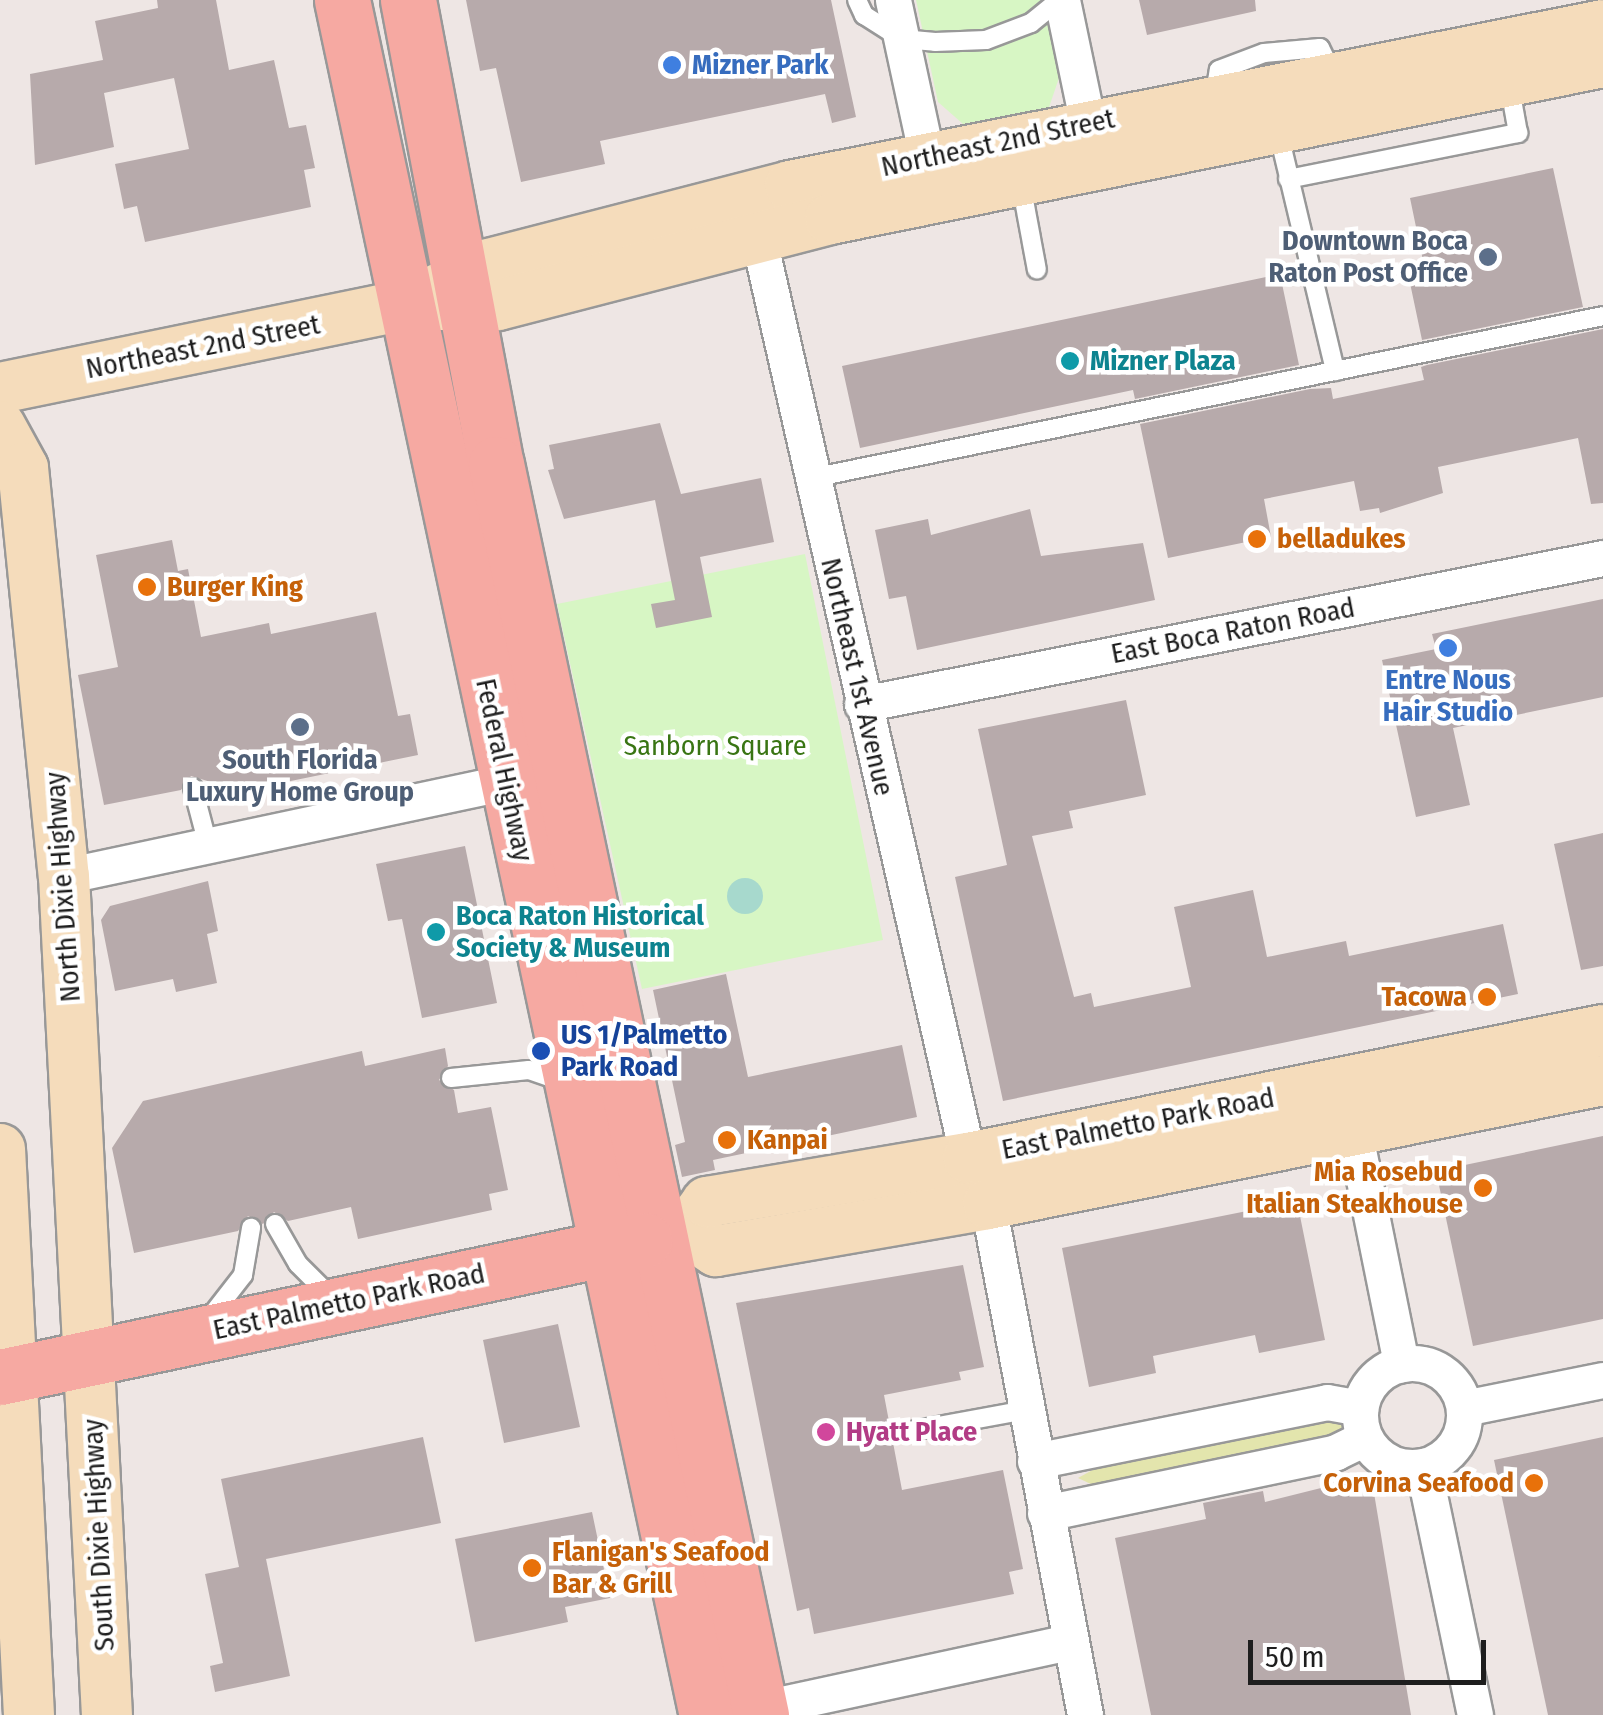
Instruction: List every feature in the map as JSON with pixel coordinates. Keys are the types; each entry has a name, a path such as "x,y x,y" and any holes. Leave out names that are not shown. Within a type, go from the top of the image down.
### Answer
{"main road":[{"name":"Federal Highway","path":"342,0 506,782 609,1248 728,1714"},
{"name":"Federal Highway","path":"408,0 463,292 674,1234 728,1714"},
{"name":"Northeast 2nd Street","path":"0,388 463,292 498,305 927,157 1016,160 1338,94 1603,24"},
{"name":"Northeast 2nd Street","path":"1338,94 1508,82 1603,62"},
{"name":"Northeast 2nd Street","path":"754,216 962,192 1016,160"},
{"name":"North Dixie Highway","path":"0,426 23,468 64,876 91,1356"},
{"name":"East Palmetto Park Road","path":"4,1373 674,1234 707,1202 968,1158 1603,1030"},
{"name":"East Palmetto Park Road","path":"674,1234 716,1251 988,1204 1603,1080"},
{"path":"0,1148 4,1373 29,1715"},
{"name":"South Dixie Highway","path":"91,1356 107,1715"}],"street":[{"path":"894,0 927,157 962,192"},
{"path":"1060,0 1082,146"},
{"name":"Northeast 1st Avenue","path":"754,216 968,1158"},
{"name":"East Boca Raton Road","path":"862,704 1603,558"},
{"path":"64,876 506,782"},
{"path":"1354,1130 1401,1364"},
{"path":"988,1204 1085,1715"},
{"path":"1035,1461 1327,1402 1363,1423 1389,1462 1424,1466 1459,1438 1464,1408 1449,1378 1435,1368 1401,1364 1374,1380 1363,1423 1336,1452 1045,1512"},
{"path":"1464,1408 1603,1380"},
{"path":"1424,1466 1476,1715"},
{"path":"728,1714 1070,1642"}],"lane":[{"path":"857,0 864,15 902,39 986,40 1031,23 1060,0"},
{"path":"1217,119 1219,70 1264,54 1320,48 1338,94"},
{"path":"1288,179 1518,133 1508,82"},
{"path":"1273,108 1335,371"},
{"path":"1016,160 1037,270"},
{"path":"812,478 1603,316"},
{"path":"194,788 208,845"},
{"path":"451,1078 529,1070 573,1085"},
{"path":"275,1224 298,1264 339,1304"},
{"path":"196,1334 243,1275 252,1228"},
{"path":"906,1432 1026,1410"}],"shaded area":[{"path":"745,878 758,883 763,896 758,909 745,914 732,909 727,896 732,883"},
{"path":"1343,1417 1348,1427 1340,1435 1093,1485 1078,1478 1107,1462"}],"green space":[{"path":"916,0 1044,0 1060,75 1045,119 971,131 938,102"},
{"name":"Sanborn Square","path":"805,554 883,940 642,989 557,604"}],"building":[{"path":"157,0 216,0 229,70 274,60 289,128 306,125 315,168 304,170 311,207 145,242 137,206 124,209 115,164 189,149 174,78 104,93 114,147 35,165 30,74 103,60 95,21 158,8"},
{"name":"Mizner Park","path":"466,0 831,0 856,117 832,123 825,94 600,141 605,164 521,182 496,68 480,71"},
{"path":"1139,0 1255,0 1256,11 1147,35"},
{"path":"1553,168 1583,307 1422,340 1410,283 1427,280 1410,198"},
{"name":"Mizner Plaza","path":"1280,274 1299,365 1135,399 1133,390 860,448 842,366"},
{"path":"1603,329 1603,503 1591,504 1578,438 1438,467 1443,493 1380,513 1379,508 1360,511 1354,481 1264,499 1271,537 1168,558 1140,424 1310,389 1331,388 1333,399 1424,380 1421,367 1427,365"},
{"path":"660,423 681,494 761,478 774,542 700,557 712,617 656,628 651,604 675,600 655,500 564,519 548,470 554,469 549,445"},
{"path":"1030,509 1041,556 1143,543 1155,600 917,650 906,596 889,599 875,530 928,519 931,535"},
{"path":"172,540 178,571 188,569 201,637 269,623 271,634 376,612 398,716 410,714 418,755 217,796 214,783 191,776 181,790 104,805 78,675 118,667 96,555"},
{"path":"1603,599 1603,697 1453,728 1470,805 1416,817 1382,660 1436,649 1432,634"},
{"path":"1126,700 1146,795 1069,811 1073,828 1032,836 1074,997 1091,993 1094,1007 1191,987 1174,907 1253,890 1267,957 1346,941 1349,956 1503,924 1518,994 1003,1101 955,877 1007,865 978,729"},
{"path":"1603,833 1603,966 1581,970 1554,844"},
{"name":"Boca Raton Historical Society & Museum","path":"465,846 497,1003 422,1018 402,919 388,921 376,864"},
{"path":"208,881 218,931 207,934 217,983 176,992 173,979 115,991 101,920 110,906"},
{"path":"726,974 748,1077 902,1045 917,1117 713,1160 715,1170 682,1177 675,1145 685,1142 653,990"},
{"path":"445,1048 448,1066 439,1080 454,1090 458,1113 491,1107 508,1190 489,1194 492,1210 358,1239 351,1207 288,1221 274,1212 263,1224 248,1216 238,1231 134,1253 112,1148 143,1101 362,1051 365,1066"},
{"path":"1603,1136 1603,1319 1473,1346 1436,1171"},
{"path":"1297,1201 1325,1340 1259,1353 1255,1335 1153,1356 1156,1373 1089,1387 1062,1248"},
{"name":"Hyatt Place","path":"963,1265 984,1367 959,1372 961,1380 884,1395 902,1490 1003,1470 1023,1569 1009,1572 1014,1594 814,1634 809,1608 797,1611 736,1303"},
{"path":"558,1324 580,1427 504,1443 483,1340"},
{"path":"423,1437 441,1523 266,1559 290,1676 215,1692 210,1666 223,1663 205,1574 239,1567 221,1479"},
{"path":"1603,1437 1603,1715 1548,1715 1494,1460"},
{"path":"1353,1480 1354,1485 1372,1481 1411,1715 1151,1715 1115,1538 1206,1519 1203,1503 1263,1491 1265,1502"},
{"name":"Flanigan's Seafood Bar & Grill","path":"592,1512 610,1598 565,1607 568,1622 475,1642 455,1539"}],"place":[{"name":"Mizner Park","path":"672,65"},
{"name":"Downtown Boca Raton Post Office","path":"1488,257"},
{"name":"Mizner Plaza","path":"1070,361"},
{"name":"belladukes","path":"1257,539"},
{"name":"Burger King","path":"147,587"},
{"name":"Entre Nous Hair Studio","path":"1448,648"},
{"name":"South Florida Luxury Home Group","path":"300,727"},
{"name":"Boca Raton Historical Society & Museum","path":"436,932"},
{"name":"Tacowa","path":"1487,997"},
{"name":"US 1/Palmetto Park Road","path":"541,1051"},
{"name":"Kanpai","path":"727,1140"},
{"name":"Mia Rosebud Italian Steakhouse","path":"1483,1188"},
{"name":"Hyatt Place","path":"826,1432"},
{"name":"Corvina Seafood","path":"1534,1483"},
{"name":"Flanigan's Seafood Bar & Grill","path":"532,1568"}]}
